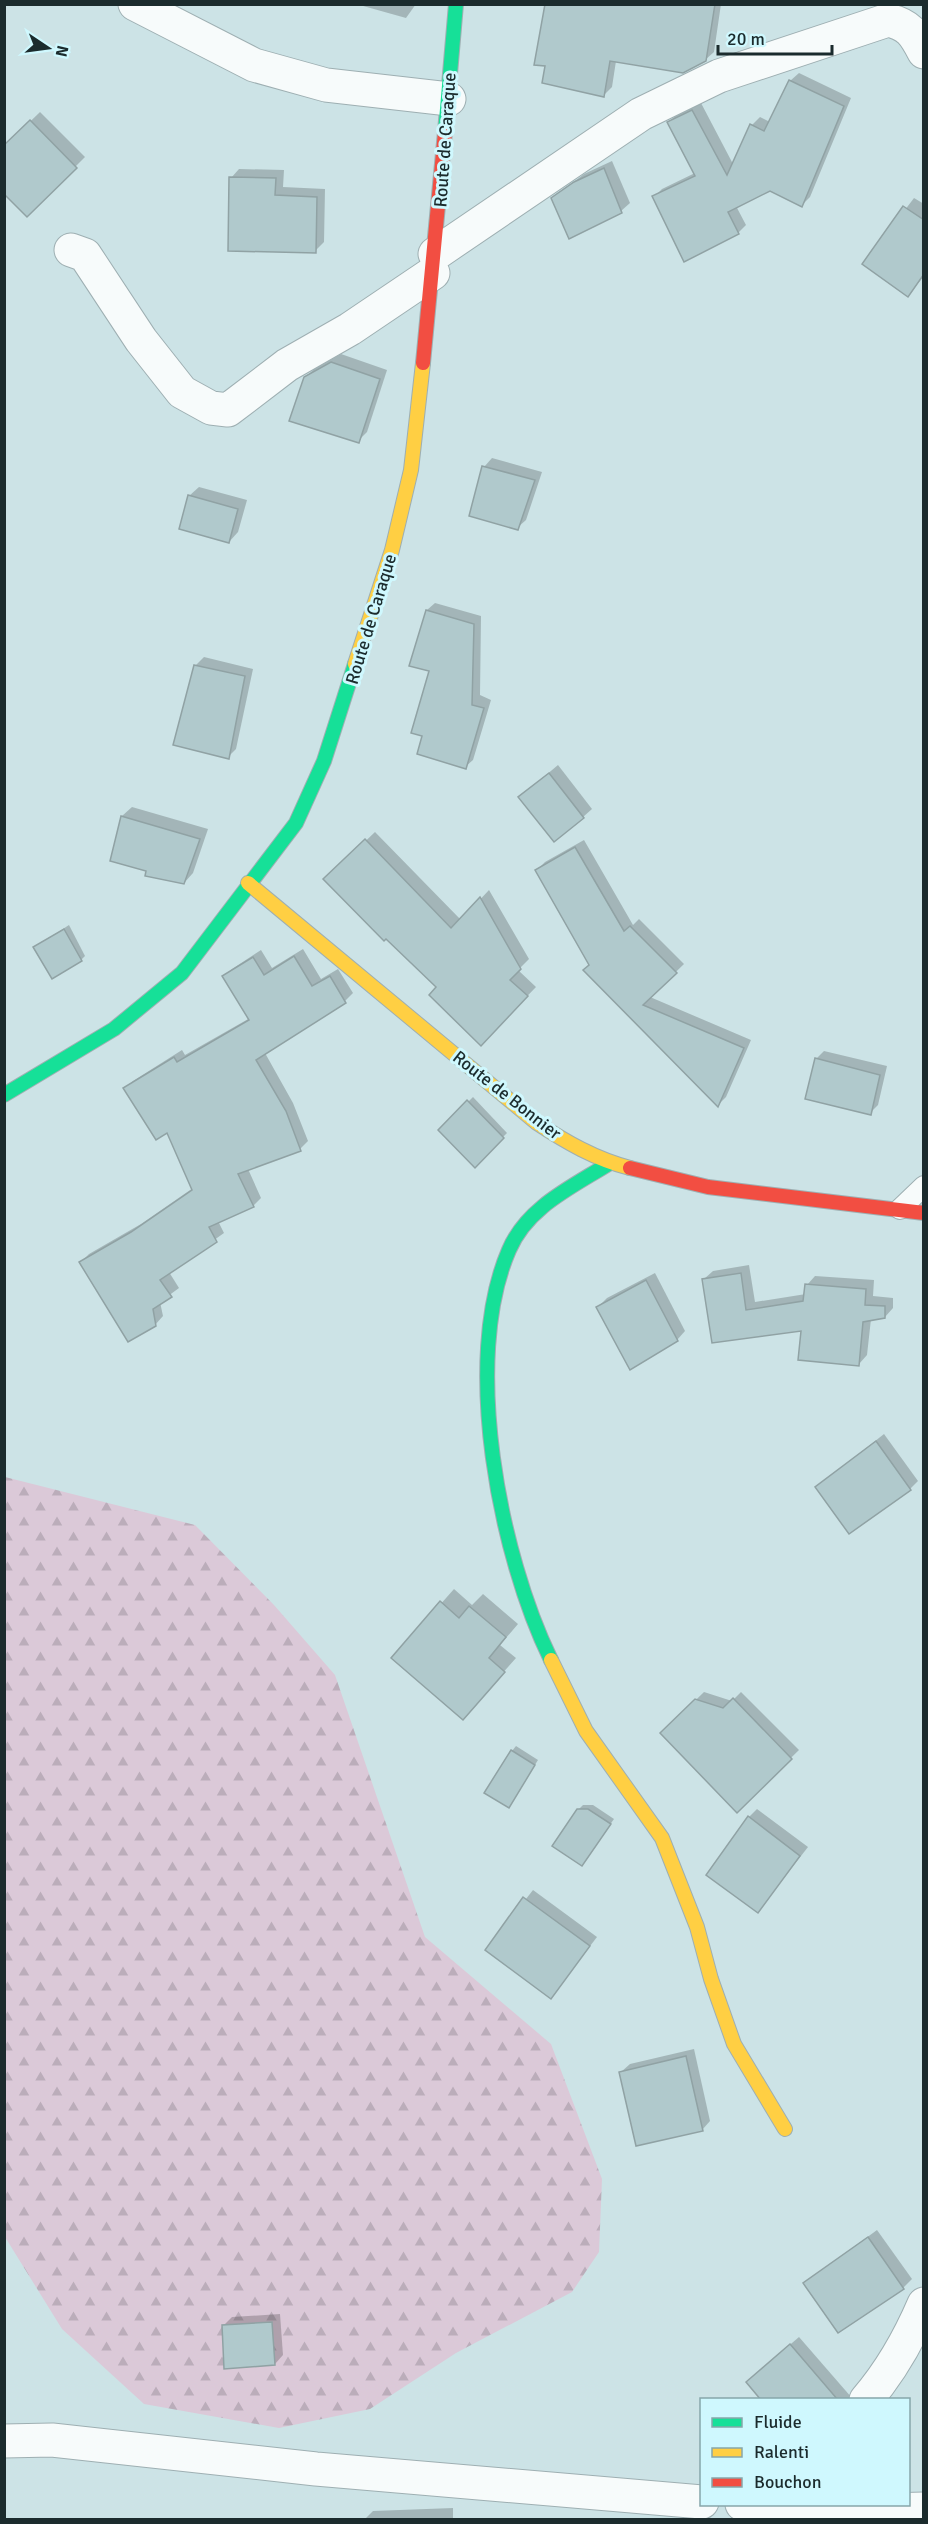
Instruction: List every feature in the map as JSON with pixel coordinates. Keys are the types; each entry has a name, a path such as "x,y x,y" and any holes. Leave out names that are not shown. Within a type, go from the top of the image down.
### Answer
{"street":[{"path":"135,4 254,65 326,85 449,99"},
{"name":"Route de Caraque","path":"4,1095 114,1029 182,973 248,883 296,823 319,771 345,702 392,550 411,470 434,263 456,4"},
{"path":"71,250 85,255 141,339 182,392 211,408 228,410 287,365 350,329 434,263 641,114 719,76 888,20 904,24 913,32 924,52"},
{"name":"Route de Bonnier","path":"248,883 537,1123 569,1144 610,1163 708,1186 900,1209 924,1214"},
{"path":"610,1163 538,1208 509,1248 489,1318 488,1419 503,1510 522,1587 546,1650 586,1731 662,1838 697,1927 711,1979 730,2033 785,2129"},
{"path":"868,2398 885,2378 914,2327 924,2304"},
{"path":"4,2441 52,2440 316,2469 700,2502"},
{"path":"771,2506 849,2511 924,2509"}],"lane":[{"path":"900,1209 924,1186"}],"green space":[{"path":"5,1477 195,1525 274,1605 335,1675 425,1937 551,2044 602,2179 599,2252 572,2292 456,2353 370,2409 279,2428 144,2404 62,2329 5,2237"}],"building":[{"path":"545,4 715,4 706,61 683,73 610,61 604,97 542,83 545,66 534,65"},
{"path":"789,80 844,106 802,207 770,191 728,212 739,234 684,262 652,196 695,176 667,122 692,110 727,175 750,124 764,131"},
{"path":"30,120 77,168 27,217 4,194 4,145"},
{"path":"604,168 622,213 569,239 551,198 574,182"},
{"path":"229,177 276,178 275,195 317,197 316,253 228,251"},
{"path":"903,206 924,220 924,274 908,297 862,264"},
{"path":"331,362 380,379 359,443 289,421 304,377"},
{"path":"482,466 535,480 518,530 469,516"},
{"path":"188,495 238,509 229,543 179,529"},
{"path":"426,610 474,624 472,705 484,708 466,769 417,754 422,736 411,733 429,671 409,666"},
{"path":"194,665 245,676 229,759 173,745"},
{"path":"549,773 584,818 554,842 518,797"},
{"path":"121,816 200,839 184,884 145,876 146,871 110,861"},
{"path":"365,839 451,928 480,897 521,969 510,980 528,996 481,1046 429,995 436,987 386,939 384,941 323,879"},
{"path":"575,847 624,931 630,926 677,973 643,1005 744,1048 718,1107 583,970 589,965 535,870"},
{"path":"64,929 82,961 52,979 33,947"},
{"path":"294,956 312,986 330,976 346,1003 256,1060 286,1111 301,1151 238,1174 254,1207 209,1227 217,1242 160,1280 172,1297 153,1309 156,1326 128,1342 79,1262 131,1232 192,1190 167,1133 156,1140 123,1088 174,1057 177,1062 249,1020 222,976 253,957 264,975"},
{"path":"815,1058 880,1075 871,1115 805,1099"},
{"path":"467,1100 504,1138 475,1168 438,1130"},
{"path":"741,1273 746,1310 803,1301 805,1284 866,1289 865,1305 885,1306 885,1318 863,1322 859,1366 798,1360 801,1331 712,1343 702,1279"},
{"path":"646,1280 678,1341 630,1370 596,1307"},
{"path":"876,1441 911,1490 849,1534 815,1487"},
{"path":"440,1601 459,1618 469,1606 506,1637 489,1658 505,1672 463,1720 391,1658"},
{"path":"733,1698 792,1759 737,1813 660,1733 695,1699 723,1708"},
{"path":"511,1750 535,1765 509,1808 484,1793"},
{"path":"577,1809 588,1809 611,1824 582,1866 552,1846"},
{"path":"748,1816 800,1856 758,1913 706,1875"},
{"path":"523,1897 590,1946 551,1999 485,1950"},
{"path":"686,2056 703,2131 636,2146 619,2072"},
{"path":"868,2237 904,2289 838,2333 803,2283"},
{"path":"272,2322 275,2365 224,2369 222,2325"},
{"path":"790,2344 836,2398 759,2398 746,2382"}],"traffic: fast":[{"path":"445,132 456,4"},
{"path":"4,1095 114,1029 182,973 296,823 324,761 355,664"},
{"path":"551,1660 516,1568 503,1514 493,1457 488,1401 488,1346 495,1295 509,1250 517,1235 527,1222 552,1199 610,1163"}],"traffic: slow":[{"path":"355,664 392,550 411,470 423,363"},
{"path":"248,883 537,1123 581,1149 630,1168"},
{"path":"551,1660 586,1731 662,1838 697,1927 711,1979 734,2044 785,2129"}],"traffic: jam":[{"path":"423,363 445,132"},
{"path":"630,1168 708,1187 924,1213"}]}
